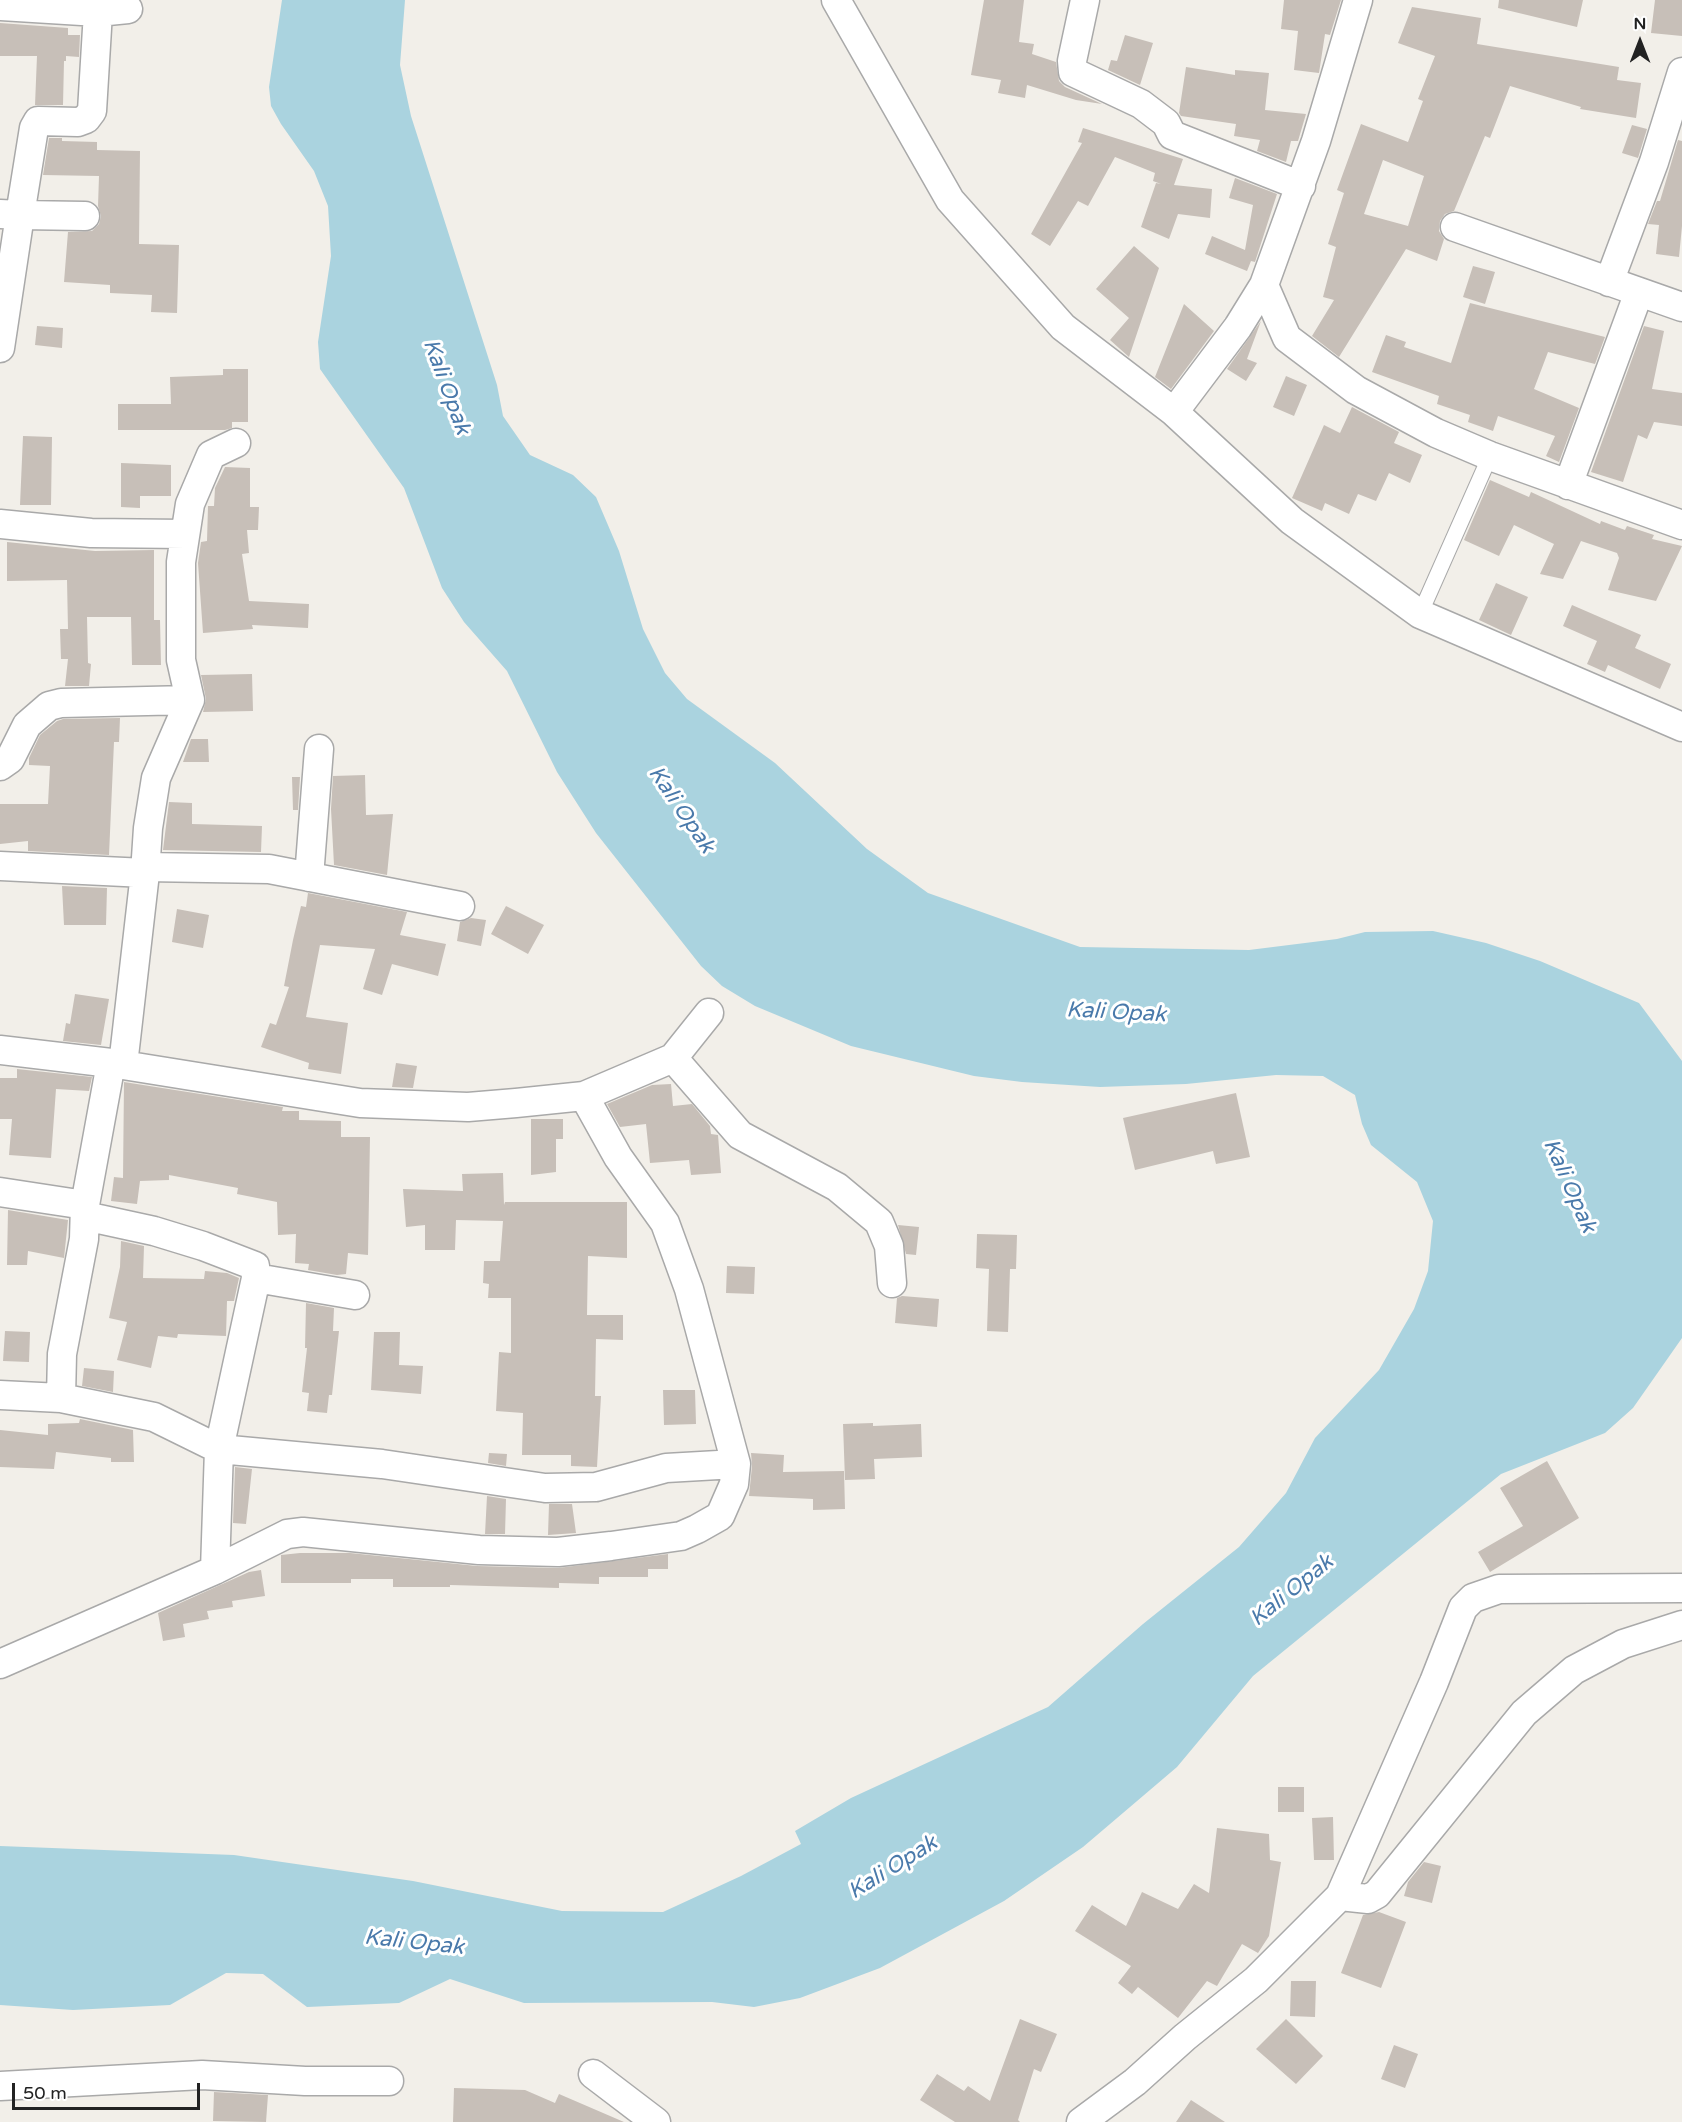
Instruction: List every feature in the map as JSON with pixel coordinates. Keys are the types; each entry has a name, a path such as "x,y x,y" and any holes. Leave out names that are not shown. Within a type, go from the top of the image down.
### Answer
{"street":[{"path":"836,0 950,200 1063,327 1174,412 1292,521 1420,614 1682,727"},
{"path":"1085,0 1072,61 1073,72 1141,104 1166,123 1172,135 1301,186"},
{"path":"1174,412 1238,327 1264,285 1301,186 1358,0"},
{"path":"0,6 98,12 128,9"},
{"path":"0,348 10,215 34,128 38,121 78,122 86,119 92,111 98,12"},
{"path":"1609,282 1681,84"},
{"path":"10,215 85,216"},
{"path":"1455,227 1682,307"},
{"path":"1264,285 1287,338 1356,390 1436,433 1490,456 1682,525"},
{"path":"1568,485 1639,292"},
{"path":"61,1398 62,1354 84,1239 85,1210 117,1064 156,778 190,700 181,660 181,562 190,504 211,455 236,443"},
{"path":"0,525 91,533 185,534"},
{"path":"0,766 10,759 27,725 49,706 61,703 190,700"},
{"path":"309,877 320,749"},
{"path":"0,866 145,870 268,869 460,906"},
{"path":"0,1050 117,1064 360,1103 468,1107 584,1096 673,1058 709,1013"},
{"path":"673,1058 740,1135 837,1187 879,1222 889,1246 892,1283"},
{"path":"0,1664 216,1570 270,1540 303,1532 479,1550 558,1552 681,1536 720,1516 734,1484 736,1464 689,1289 665,1223 618,1157 584,1096"},
{"path":"0,1192 85,1210 249,1262 255,1266 256,1278 219,1449 216,1570"},
{"path":"256,1278 356,1295"},
{"path":"0,1395 61,1398 154,1417 219,1449 382,1464 545,1488 596,1486 666,1468 736,1464"},
{"path":"1081,2122 1135,2082 1185,2037 1256,1980 1340,1896 1434,1682 1463,1608 1473,1598 1499,1589 1682,1588"},
{"path":"1340,1896 1368,1899 1377,1894 1524,1713 1574,1670 1623,1644 1682,1624"},
{"path":"593,2074 656,2122"},
{"path":"0,2086 202,2075 304,2081 389,2081"}],"lane":[{"path":"1420,614 1490,456"}],"water":[{"name":"Kali Opak","path":"282,0 405,0 400,65 411,116 497,385 503,416 530,455 573,475 596,497 619,551 643,629 665,673 687,699 775,763 867,849 928,893 1080,947 1249,950 1337,939 1365,932 1433,931 1486,943 1540,961 1639,1003 1682,1061 1682,1338 1633,1408 1605,1433 1501,1474 1253,1676 1177,1767 1083,1847 1004,1901 880,1968 800,1998 754,2007 712,2002 524,2003 450,1979 399,2003 307,2007 263,1974 226,1973 170,2005 73,2010 0,2005 0,1846 234,1855 413,1881 562,1911 663,1912 741,1876 801,1844 795,1831 851,1798 1048,1707 1143,1624 1239,1547 1286,1493 1315,1438 1379,1370 1414,1309 1428,1271 1433,1221 1417,1182 1371,1145 1362,1124 1355,1095 1323,1076 1276,1075 1186,1084 1100,1087 1022,1082 974,1076 851,1046 755,1006 722,986 701,966 596,833 557,772 507,671 464,622 442,588 404,488 320,369 318,342 331,256 328,206 314,171 271,106 269,87"}],"building":[{"path":"984,0 1024,0 1019,42 1034,44 1032,54 1056,62 1059,81 1065,87 1102,104 1076,100 1027,85 1025,98 998,93 1001,80 971,75"},
{"path":"1284,0 1341,0 1330,35 1325,34 1319,73 1294,70 1298,31 1281,29"},
{"path":"1499,0 1583,0 1577,27 1498,8"},
{"path":"1655,0 1682,0 1682,36 1651,33"},
{"path":"1412,7 1481,18 1477,44 1619,67 1617,80 1641,83 1636,118 1580,109 1581,107 1510,86 1490,138 1485,136 1454,211 1445,214 1440,221 1439,231 1444,239 1437,261 1406,249 1339,357 1312,336 1334,300 1323,297 1336,247 1328,244 1344,193 1337,190 1361,124 1408,142 1423,101 1418,99 1435,56 1398,43","holes":["1383,160 1424,176 1408,226 1364,214"]},
{"path":"0,23 68,28 68,35 80,35 79,57 66,56 66,61 64,61 63,105 35,105 37,56 0,56"},
{"path":"1125,35 1153,43 1140,85 1108,70 1111,60 1117,61"},
{"path":"1186,67 1235,75 1235,70 1269,73 1265,110 1306,114 1298,141 1291,141 1286,162 1257,151 1260,140 1234,136 1236,124 1181,116 1179,113"},
{"path":"1632,125 1647,129 1638,158 1622,153"},
{"path":"1083,128 1183,159 1174,185 1212,189 1210,218 1178,214 1169,239 1141,227 1156,183 1161,184 1153,181 1155,173 1115,157 1088,206 1078,201 1050,246 1031,234 1082,143 1078,142"},
{"path":"49,138 62,138 62,141 97,142 97,150 140,151 139,244 179,245 177,313 151,312 152,295 110,293 110,285 64,282 68,232 92,231 99,224 101,216 98,206 99,176 43,175"},
{"path":"1678,140 1682,141 1682,226 1679,257 1656,254 1659,225 1648,224 1657,201 1660,201"},
{"path":"1235,178 1277,194 1255,262 1251,261 1247,271 1205,254 1212,236 1245,250 1253,205 1229,198"},
{"path":"1134,246 1159,268 1129,357 1110,340 1129,318 1096,289"},
{"path":"1473,266 1495,272 1485,304 1463,297"},
{"path":"1470,303 1605,337 1595,364 1548,352 1534,389 1579,408 1559,462 1546,456 1555,436 1498,416 1493,431 1468,422 1470,415 1437,404 1439,396 1372,372 1386,335 1406,342 1404,347 1451,363"},
{"path":"1184,304 1214,331 1171,389 1155,377"},
{"path":"1261,321 1247,359 1257,363 1246,381 1227,369"},
{"path":"37,326 63,328 62,348 35,345"},
{"path":"1644,326 1664,331 1652,389 1682,393 1682,426 1654,422 1647,439 1638,435 1623,482 1591,472"},
{"path":"223,369 248,369 248,422 232,422 232,428 225,430 118,430 118,404 171,404 170,377 223,375"},
{"path":"1286,376 1307,385 1294,416 1273,407"},
{"path":"1352,407 1399,432 1394,443 1422,455 1410,483 1389,473 1376,501 1358,494 1349,514 1325,503 1322,511 1292,498 1324,425 1340,433"},
{"path":"23,436 52,437 51,505 20,505"},
{"path":"121,463 171,465 171,496 140,496 140,508 121,507"},
{"path":"225,467 250,468 250,507 259,507 258,530 247,530 249,553 242,554 249,601 309,604 308,628 252,625 253,629 203,633 198,563 201,542 207,541 208,506 214,506 215,488"},
{"path":"1490,480 1529,497 1531,492 1600,524 1601,521 1625,530 1627,526 1654,535 1652,539 1682,546 1656,601 1608,590 1619,558 1617,553 1581,541 1563,579 1540,574 1554,544 1514,525 1499,556 1464,540"},
{"path":"7,542 95,551 154,550 154,620 160,620 161,665 132,665 131,617 87,617 88,663 91,664 89,686 65,686 68,659 61,659 60,629 68,629 67,580 7,581"},
{"path":"1496,583 1528,597 1511,635 1479,620"},
{"path":"1572,605 1641,635 1635,648 1671,664 1660,689 1608,665 1605,672 1587,664 1597,641 1563,626"},
{"path":"252,674 253,711 203,712 206,699 201,675"},
{"path":"120,718 119,742 114,742 109,855 28,851 28,841 0,844 0,804 48,804 50,766 29,765 29,758 40,735 63,719"},
{"path":"191,739 208,739 209,762 183,762"},
{"path":"365,775 366,815 393,814 387,875 334,865 331,809 333,776"},
{"path":"292,777 300,777 298,810 293,810"},
{"path":"169,802 192,803 192,824 262,826 261,852 163,850"},
{"path":"62,886 107,888 106,925 64,925"},
{"path":"308,893 407,912 400,935 446,944 438,976 392,964 382,995 363,989 375,949 320,945 306,1017 348,1023 341,1074 308,1069 309,1063 261,1047 270,1023 276,1025 289,987 284,986 293,940 301,906 306,907"},
{"path":"506,906 544,925 528,954 491,934"},
{"path":"177,909 209,915 203,948 172,942"},
{"path":"471,918 486,920 481,946 457,941 460,922"},
{"path":"75,994 109,999 101,1045 63,1041 66,1023 70,1024"},
{"path":"396,1063 417,1066 413,1088 392,1087"},
{"path":"17,1069 92,1077 89,1091 56,1089 51,1158 9,1155 12,1119 0,1119 0,1078 17,1078"},
{"path":"124,1082 283,1107 282,1111 299,1111 299,1120 341,1121 341,1137 370,1137 368,1255 348,1253 346,1274 337,1275 308,1270 309,1264 295,1263 296,1234 278,1235 277,1202 237,1194 238,1188 169,1175 169,1180 140,1181 137,1204 111,1201 114,1177 123,1178"},
{"path":"671,1084 673,1106 692,1104 710,1126 711,1134 718,1135 721,1173 691,1175 689,1160 650,1163 646,1124 620,1127 607,1104 652,1085"},
{"path":"1236,1093 1250,1157 1216,1164 1213,1151 1135,1170 1123,1118"},
{"path":"531,1119 563,1119 563,1139 556,1139 556,1172 531,1175"},
{"path":"503,1173 504,1205 505,1202 627,1202 627,1258 588,1256 587,1315 623,1315 623,1340 596,1339 595,1396 601,1396 597,1467 571,1466 571,1455 522,1455 523,1413 496,1411 499,1352 511,1353 511,1298 488,1298 489,1284 483,1283 484,1261 500,1261 503,1221 456,1220 455,1250 425,1250 425,1225 406,1227 403,1189 463,1191 462,1174"},
{"path":"8,1210 68,1220 64,1258 28,1251 27,1265 7,1265"},
{"path":"898,1225 919,1227 916,1255 906,1254"},
{"path":"977,1234 1017,1235 1016,1269 1010,1269 1008,1332 987,1331 989,1269 976,1268"},
{"path":"121,1241 144,1246 143,1278 204,1279 205,1271 227,1273 239,1278 234,1301 227,1301 226,1336 178,1334 177,1338 158,1336 151,1368 117,1360 127,1322 109,1318 120,1267"},
{"path":"727,1266 755,1267 754,1294 726,1293"},
{"path":"902,1296 939,1299 937,1327 895,1323 897,1298"},
{"path":"306,1303 334,1308 333,1331 339,1331 332,1395 329,1395 327,1413 307,1411 309,1393 302,1392 307,1348 305,1348"},
{"path":"5,1331 30,1332 29,1362 3,1361"},
{"path":"374,1332 400,1332 399,1365 423,1366 421,1394 371,1390"},
{"path":"84,1368 114,1371 113,1392 82,1386"},
{"path":"663,1390 695,1390 696,1424 664,1425"},
{"path":"80,1419 133,1430 134,1462 111,1462 111,1458 56,1452 54,1469 0,1467 0,1430 48,1435 48,1424 79,1423"},
{"path":"873,1423 873,1426 921,1424 922,1457 874,1459 875,1479 845,1480 843,1424"},
{"path":"489,1453 507,1454 506,1466 488,1463"},
{"path":"751,1453 784,1455 783,1472 844,1471 845,1509 813,1510 813,1499 749,1496"},
{"path":"1547,1461 1579,1518 1490,1572 1478,1552 1523,1526 1500,1488"},
{"path":"235,1467 252,1469 246,1524 233,1523"},
{"path":"487,1496 506,1499 505,1534 485,1534"},
{"path":"549,1504 572,1504 576,1533 548,1535"},
{"path":"350,1553 477,1566 558,1568 668,1554 668,1569 648,1569 648,1577 599,1577 599,1584 559,1583 559,1588 450,1585 450,1587 393,1587 393,1579 351,1579 351,1583 281,1583 281,1555"},
{"path":"261,1570 265,1596 232,1601 233,1607 207,1611 209,1619 183,1624 185,1637 163,1641 158,1613 249,1572"},
{"path":"1278,1787 1304,1787 1304,1812 1278,1812"},
{"path":"1333,1817 1334,1860 1314,1860 1312,1818"},
{"path":"1217,1828 1269,1834 1270,1860 1281,1862 1269,1936 1258,1953 1242,1944 1217,1986 1207,1981 1178,2018 1138,1987 1132,1994 1118,1983 1131,1966 1075,1931 1092,1905 1126,1926 1142,1892 1178,1909 1194,1884 1209,1893"},
{"path":"1424,1862 1441,1866 1432,1903 1404,1896 1408,1882"},
{"path":"1379,1912 1406,1922 1381,1988 1341,1973 1363,1915"},
{"path":"1291,1981 1316,1981 1315,2017 1290,2016"},
{"path":"1020,2019 1057,2034 1041,2072 1034,2069 1018,2120 1020,2122 955,2122 920,2100 937,2074 964,2091 968,2086 990,2101"},
{"path":"1286,2019 1323,2056 1296,2084 1256,2049"},
{"path":"1394,2045 1418,2054 1405,2088 1381,2079"},
{"path":"454,2088 525,2090 555,2103 559,2094 624,2122 453,2122"},
{"path":"214,2092 268,2095 266,2122 213,2121"},
{"path":"1191,2100 1225,2122 1176,2122"}]}
